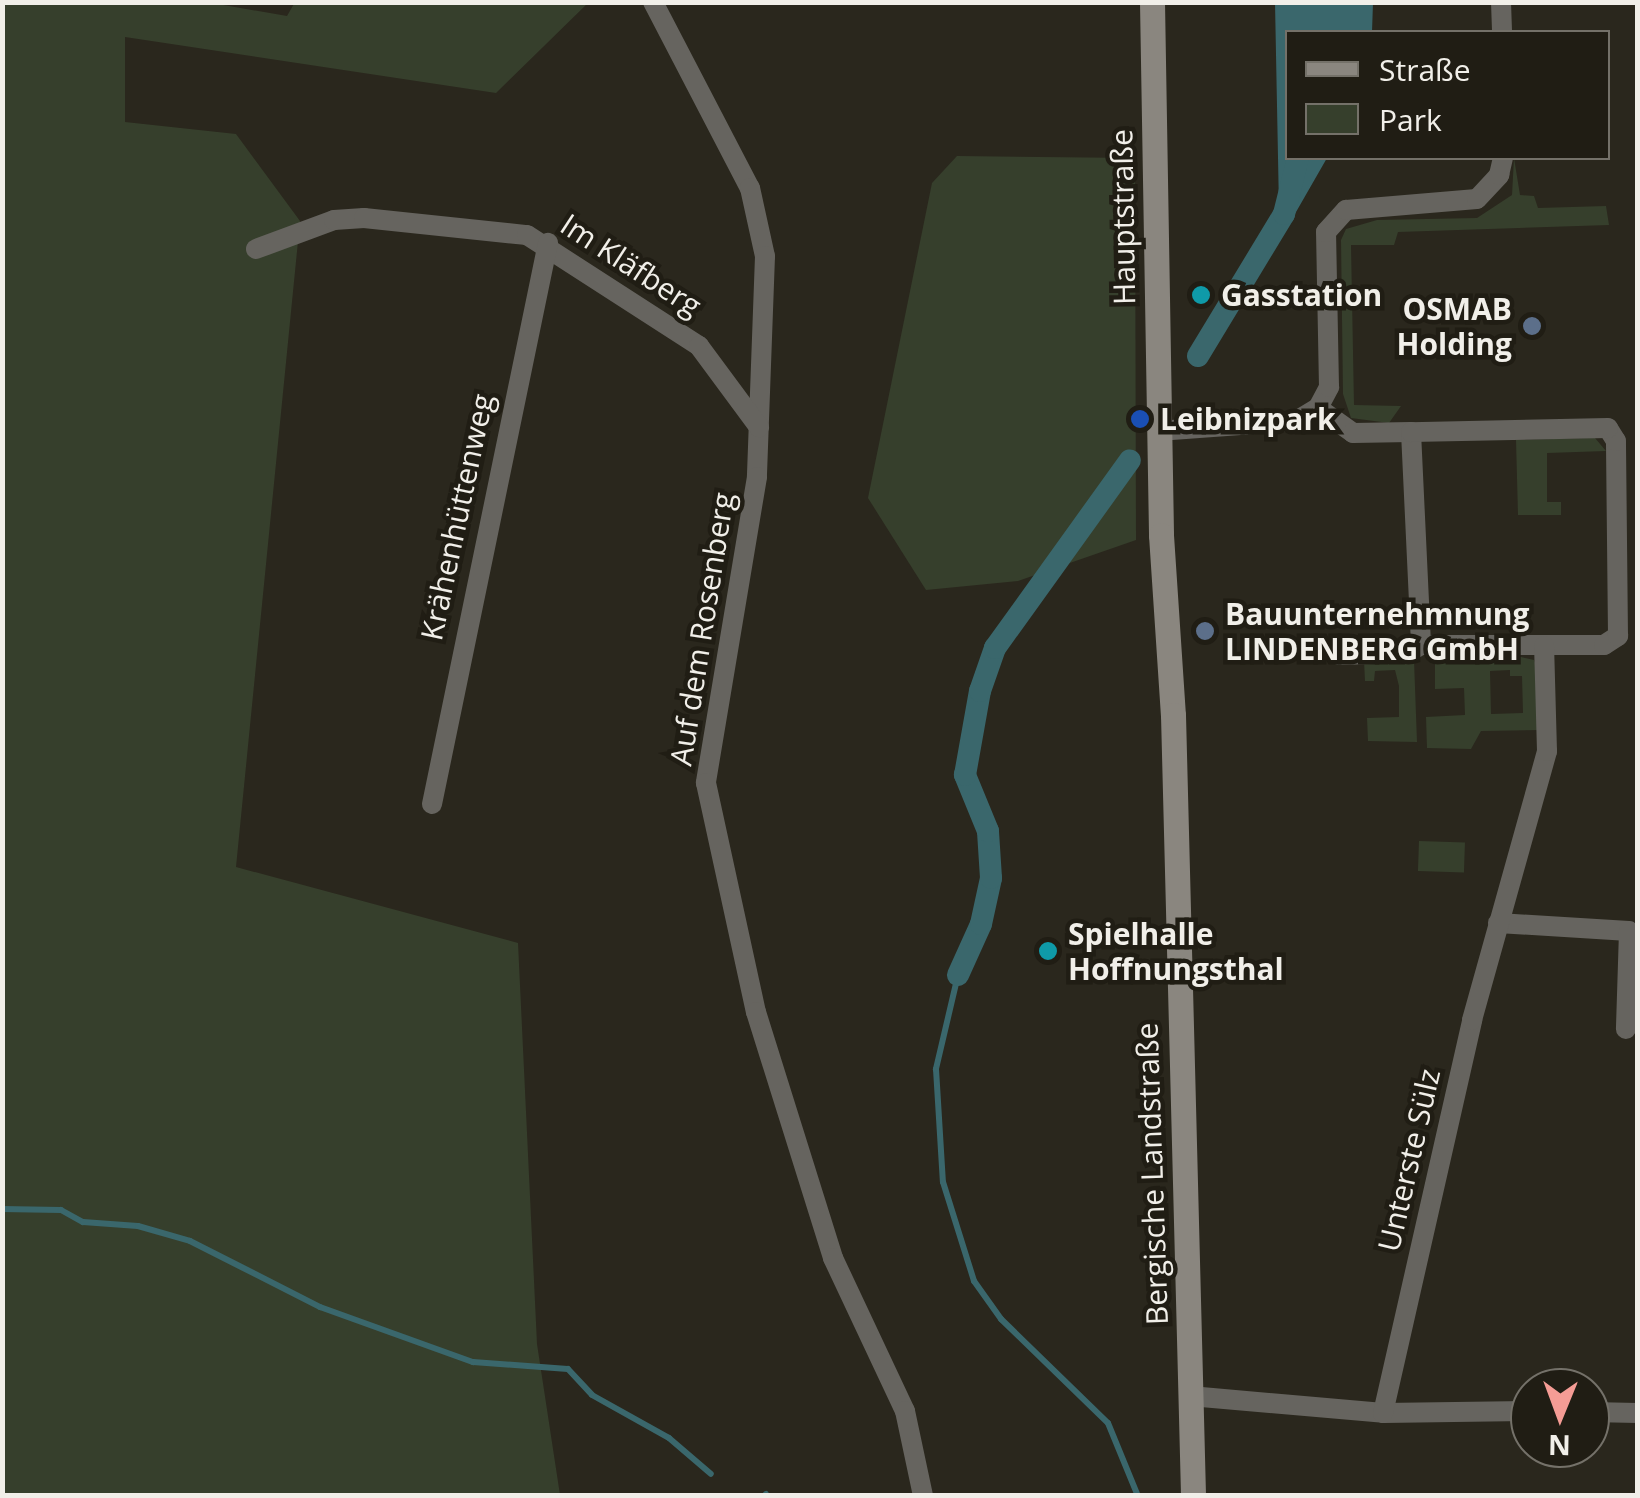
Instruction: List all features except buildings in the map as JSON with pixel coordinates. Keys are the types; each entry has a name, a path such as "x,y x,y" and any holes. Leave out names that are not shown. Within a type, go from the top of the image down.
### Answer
{"main road":[{"name":"Hauptstraße","path":"1152,2 1158,431"},
{"name":"Bergische Landstraße","path":"1158,431 1173,716 1193,1496"}],"street":[{"name":"Auf dem Rosenberg","path":"653,2 750,188 765,256 759,426 748,543 706,783 756,1012 833,1258 910,1426 923,1496"},
{"path":"1501,2 1502,30"},
{"path":"1158,431 1296,421 1318,408 1329,387 1326,232 1346,210 1476,199 1500,175 1503,160"},
{"name":"Im Kläfberg","path":"256,250 334,220 364,218 500,230 548,244 700,346 759,426"},
{"name":"Krähenhüttenweg","path":"432,804 548,244"},
{"path":"1318,408 1353,433 1608,428 1616,441 1618,636 1604,645 1421,645 1408,653 1339,655"},
{"path":"1411,432 1421,645"},
{"name":"Unterste Sülz","path":"1383,1413 1498,923 1547,751 1544,646"},
{"path":"1498,923 1629,931 1626,1029"},
{"path":"1190,1396 1383,1413 1510,1411"},
{"path":"1610,1412 1638,1413"}],"green space":[{"path":"295,2 588,3 496,93 125,37 125,122 236,134 300,221 236,867 518,943 537,1344 560,1495 3,1496 3,3 212,3 287,16"},
{"path":"957,156 1135,158 1136,540 1018,581 926,590 868,498 932,183"},
{"path":"1514,160 1520,195 1534,196 1538,208 1606,206 1609,225 1398,232 1394,245 1351,245 1354,405 1401,406 1389,423 1351,418 1343,394 1341,240 1346,229 1377,220 1477,218 1512,195"},
{"path":"1595,438 1606,451 1547,453 1547,502 1561,502 1561,515 1518,515 1516,440"},
{"path":"1414,660 1417,742 1368,741 1367,718 1399,717 1399,686 1395,670 1375,671 1374,681 1365,681 1364,661"},
{"path":"1435,660 1534,660 1540,675 1541,730 1481,731 1471,749 1427,748 1426,717 1465,715 1464,688 1435,689","holes":["1510,670 1510,676 1522,676 1523,713 1491,714 1490,671"]},
{"path":"1419,841 1465,843 1464,873 1418,871"}],"water":[{"path":"1275,3 1373,3 1372,30 1285,30 1285,160 1326,160 1292,219 1279,209"}],"waterway":[{"path":"1198,356 1284,214 1298,160"},
{"path":"958,975 981,924 991,878 988,831 965,775 980,691 995,648 1130,460"},
{"path":"958,975 936,1069 943,1182 974,1281 1001,1319 1108,1423 1138,1496"},
{"path":"2,1209 61,1210 83,1222 138,1226 190,1241 320,1307 473,1362 568,1369 592,1395 669,1438 711,1474"}],"place":[{"name":"Gasstation","path":"1201,295"},
{"name":"OSMAB Holding","path":"1532,326"},
{"name":"Leibnizpark","path":"1140,419"},
{"name":"Bauunternehmnung LINDENBERG GmbH","path":"1205,631"},
{"name":"Spielhalle Hoffnungsthal","path":"1048,951"}]}
